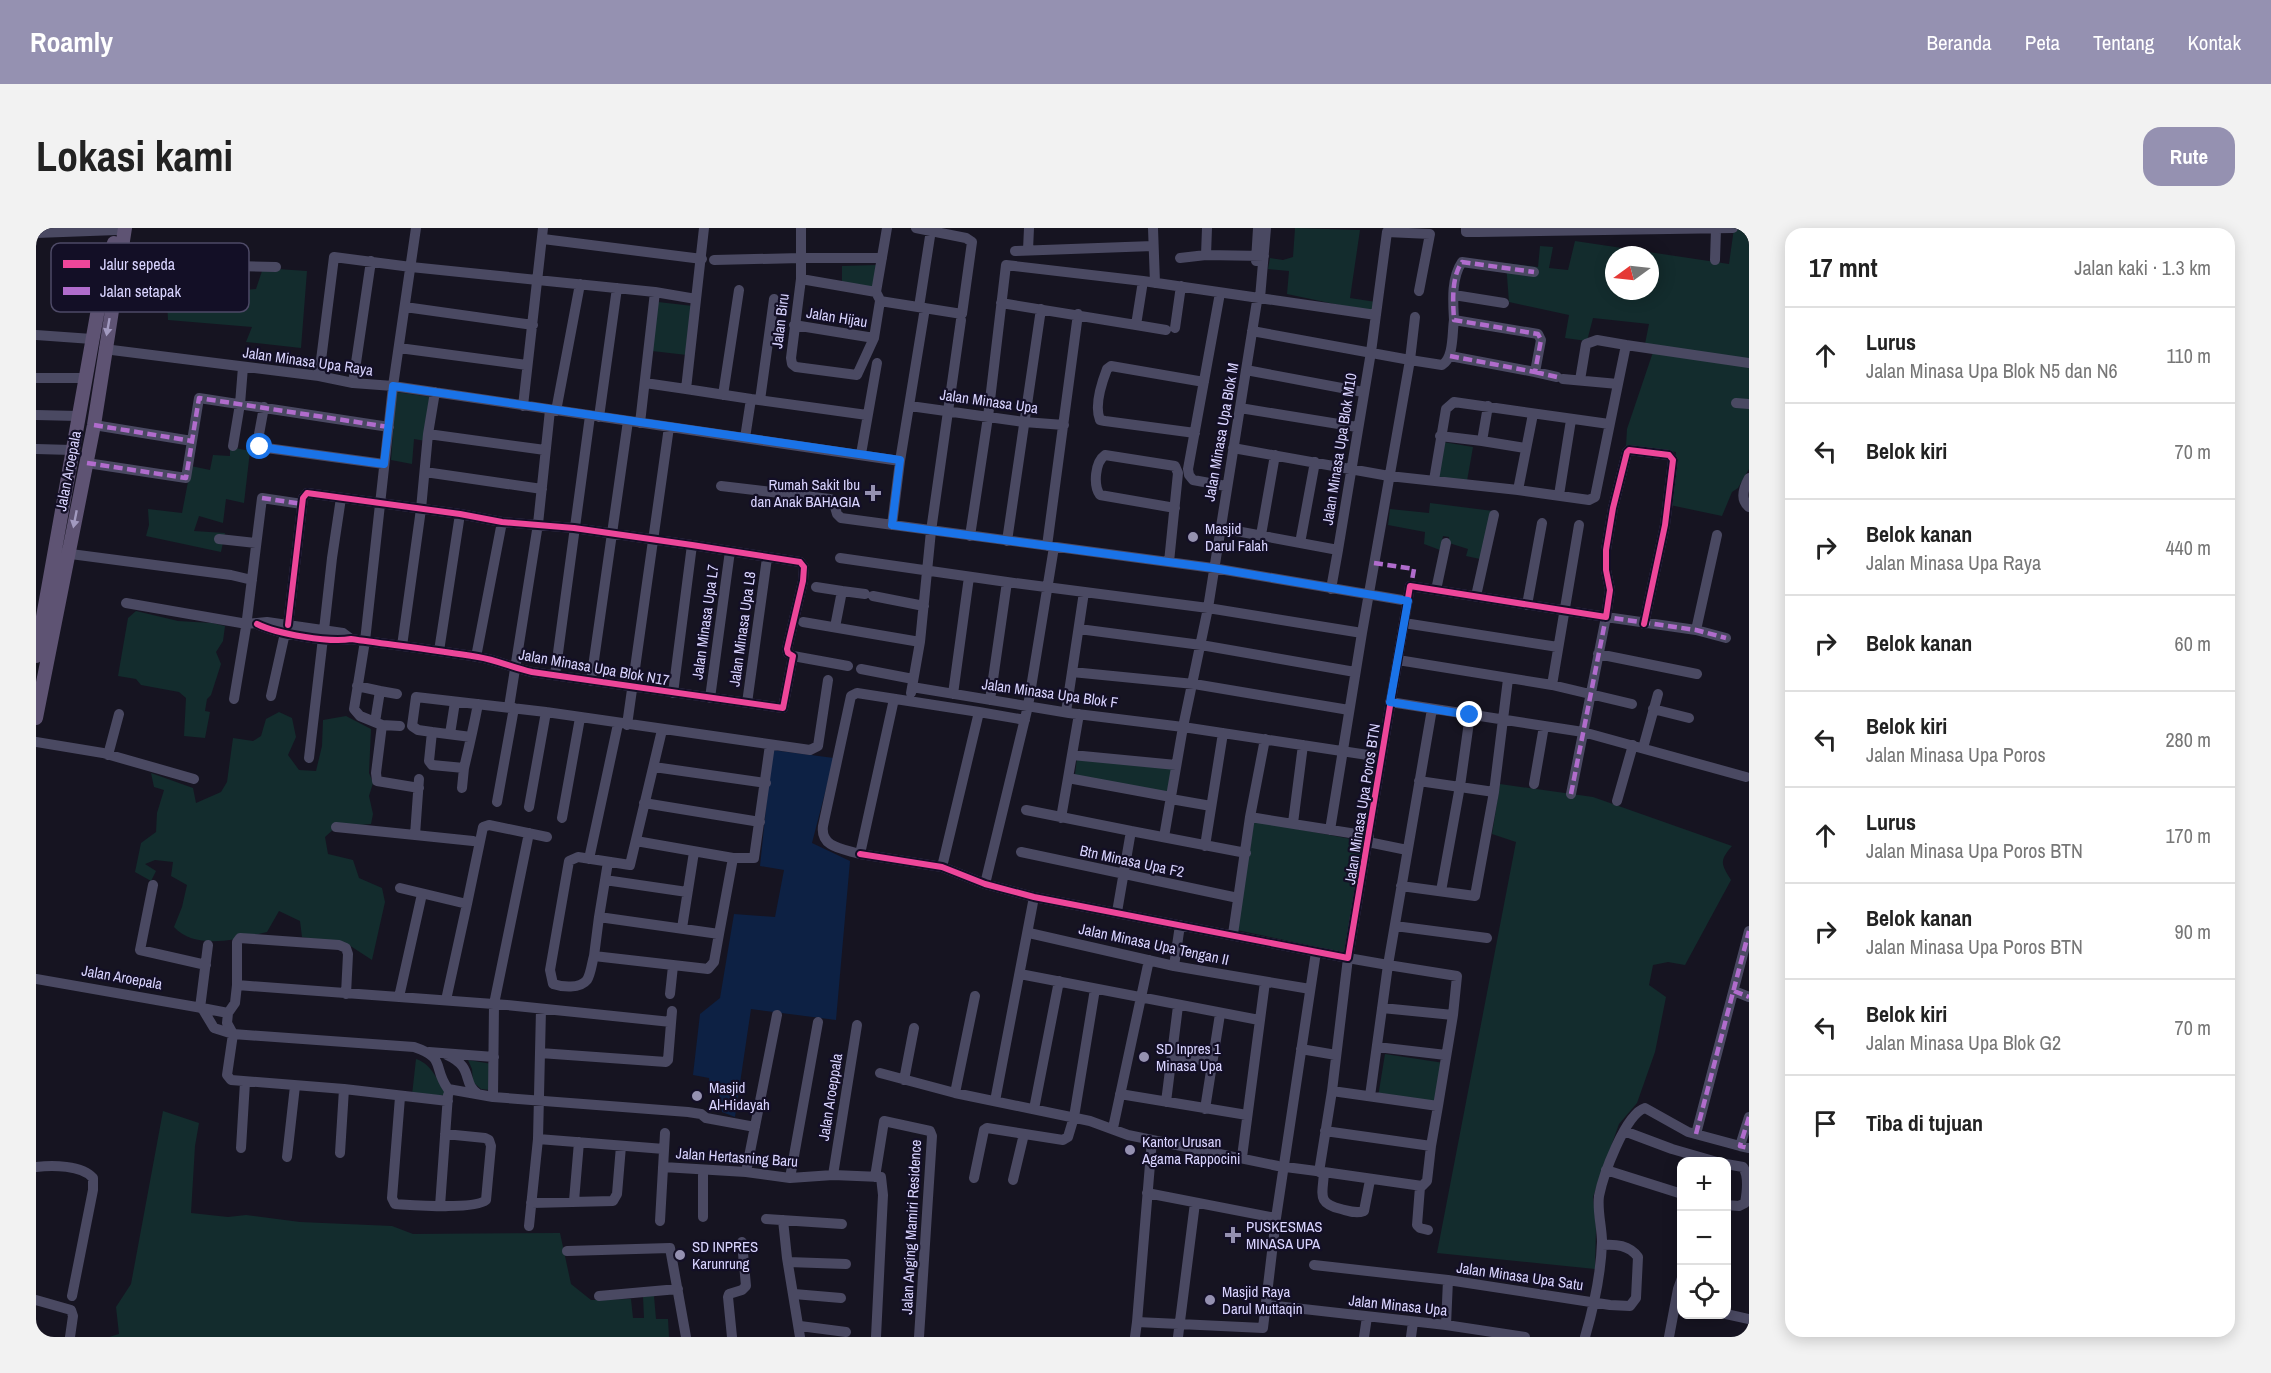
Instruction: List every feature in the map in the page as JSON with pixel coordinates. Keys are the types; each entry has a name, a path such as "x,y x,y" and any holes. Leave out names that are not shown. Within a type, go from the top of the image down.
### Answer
{"main road":[{"name":"Jalan Aroepala","path":"36,656 92,339 100,312"},
{"name":"Jalan Aroepala","path":"36,718 94,424 108,312"}],"street":[{"path":"400,726 378,723 360,716 354,709 365,641 393,386 416,228"},
{"path":"686,389 696,299 708,260 704,228"},
{"name":"Jalan Biru","path":"801,228 801,279 794,325 792,364 796,368 857,375 874,338 887,228"},
{"path":"908,702 920,642 931,531 972,242 966,238 916,228"},
{"path":"1028,250 1029,228"},
{"path":"1153,228 1155,283"},
{"path":"1206,255 1207,228"},
{"path":"1258,228 1260,256"},
{"path":"1260,256 1266,228"},
{"path":"1466,228 1466,232 1732,228"},
{"path":"36,233 119,229"},
{"path":"1715,260 1716,229"},
{"path":"892,525 900,460 910,406 931,230"},
{"name":"Jalan Minasa Upa Blok M10","path":"1330,589 1371,352 1387,232 1430,234 1419,291"},
{"path":"523,406 543,234 708,260 882,258"},
{"path":"1015,251 1153,246"},
{"path":"1180,258 1206,255 1260,256"},
{"name":"Jalan Minasa Upa Blok M","path":"1213,568 1257,298 1260,256"},
{"path":"319,376 333,258 655,292 696,299"},
{"path":"353,383 371,261"},
{"path":"1252,331 1442,365 1450,356 1454,295 1460,265 1465,262 1534,272"},
{"path":"970,536 988,417 1006,265 1181,286 1376,315"},
{"path":"249,266 276,267"},
{"path":"801,279 962,317"},
{"path":"1136,325 1143,281"},
{"path":"497,802 538,524 545,450 580,284"},
{"path":"1001,303 1170,329 1181,286"},
{"path":"555,675 574,528 617,288"},
{"path":"723,395 739,290"},
{"path":"640,423 655,292"},
{"path":"1220,293 1189,475 1193,480 1226,486"},
{"path":"1454,295 1504,303"},
{"path":"745,438 755,400 774,299"},
{"path":"405,307 533,325"},
{"path":"1007,541 1041,309"},
{"path":"985,884 1028,706 1048,588 1050,547 1078,314"},
{"path":"1330,830 1415,317"},
{"path":"1454,320 1538,334 1541,340 1535,372"},
{"name":"Jalan Hijau","path":"794,325 874,338"},
{"path":"36,335 92,339"},
{"path":"1580,380 1586,344 1598,340 1749,363"},
{"path":"1233,448 1389,476 1559,495 1584,500 1595,497 1626,345"},
{"path":"399,348 527,365"},
{"name":"Jalan Minasa Upa Raya","path":"104,349 319,376 353,383 393,386 900,460"},
{"path":"1450,356 1560,378 1618,384"},
{"path":"861,454 877,363"},
{"path":"1195,433 1100,420 1097,411 1104,375 1111,366 1204,382"},
{"path":"233,446 243,367"},
{"path":"1246,370 1363,392"},
{"path":"36,378 85,378"},
{"path":"645,383 867,415"},
{"path":"402,646 435,392"},
{"path":"87,463 184,479 187,477 199,398 389,427"},
{"path":"1434,480 1440,436 1446,409 1450,404 1459,402 1609,424"},
{"path":"1736,403 1749,404"},
{"name":"Jalan Minasa Upa","path":"910,406 1024,422 1064,425"},
{"path":"1482,441 1488,406"},
{"path":"264,407 257,444 260,447 384,464"},
{"path":"1240,408 1357,427"},
{"path":"1518,490 1533,414"},
{"path":"36,415 78,416"},
{"path":"1559,495 1571,420"},
{"path":"591,681 628,421"},
{"path":"94,424 192,441"},
{"path":"589,859 632,686 669,427"},
{"path":"428,434 545,450"},
{"path":"1440,436 1525,448"},
{"path":"36,449 72,450"},
{"path":"1571,794 1610,591 1606,570 1606,550 1613,508 1629,450 1668,454 1673,460 1665,525 1644,624"},
{"path":"1169,562 1175,508 1178,472 1175,466 1105,455 1100,458 1096,489 1100,495 1175,508"},
{"path":"1261,535 1275,455"},
{"path":"1300,543 1314,462"},
{"path":"425,472 542,489"},
{"path":"1749,477 1744,486 1743,496 1744,502 1749,507"},
{"path":"722,486 830,499 833,500 837,514 841,518 1213,568 1408,601"},
{"path":"271,696 287,629 302,504 307,493 381,502 502,522 574,528 692,544 800,562 804,567 803,581 788,653 793,656 848,666"},
{"path":"234,699 252,624 252,580 262,498 302,504"},
{"path":"309,758 341,498"},
{"path":"439,651 460,514"},
{"path":"1476,596 1494,515"},
{"path":"476,657 502,522"},
{"path":"1527,605 1542,523"},
{"path":"1552,685 1580,525"},
{"path":"1220,528 1338,550"},
{"path":"1696,630 1717,535"},
{"path":"219,539 256,543"},
{"path":"1446,543 1436,590 1644,624 1696,630 1726,638"},
{"path":"673,693 692,544"},
{"name":"Jalan Minasa Upa L7","path":"710,698 730,551"},
{"path":"54,552 231,575 252,580"},
{"name":"Jalan Minasa Upa L8","path":"747,703 767,558"},
{"path":"840,558 1208,608 1362,633"},
{"path":"1164,837 1183,727 1194,684 1208,608 1213,568"},
{"path":"953,694 969,577"},
{"path":"990,700 1007,582"},
{"name":"Jalan Minasa Upa Poros BTN","path":"1370,1180 1365,1210 1354,1213 1326,1205 1323,1196 1322,1172 1325,1131 1348,958 1404,622 1411,586 1436,590"},
{"path":"816,587 841,594 869,595 924,606"},
{"path":"1066,712 1084,592"},
{"path":"835,627 841,594"},
{"name":"Jalan Minasa Upa Blok N17","path":"126,603 252,624 267,622 287,629 324,634 343,633 351,639 476,657 501,662 515,669 783,708 793,656"},
{"path":"803,622 920,642"},
{"path":"1404,622 1558,647"},
{"path":"1079,629 1201,645 1355,672"},
{"path":"1598,654 1696,674"},
{"path":"1398,660 1552,685 1632,704"},
{"name":"Jalan Minasa Upa Blok F","path":"861,669 953,694 1381,757"},
{"path":"1072,672 1194,684 1349,710"},
{"path":"1401,886 1475,896 1494,792 1508,679"},
{"path":"471,737 418,730 412,726 417,693 455,702 546,712 810,750 816,748 828,680"},
{"path":"357,686 397,694"},
{"path":"380,691 375,773 377,781 419,784 415,835"},
{"path":"1025,720 857,693 849,698 822,832 827,843 860,854 942,867 985,884 1034,897 1348,958 1457,976 1427,1180 1420,1186 1417,1225 1428,1230"},
{"path":"1617,801 1658,694"},
{"path":"860,854 894,699"},
{"path":"450,734 455,702"},
{"path":"1390,702 1583,732 1746,777"},
{"path":"462,788 478,704"},
{"path":"1370,1096 1388,965 1432,709"},
{"path":"1653,710 1689,718"},
{"path":"529,807 546,712"},
{"path":"942,867 979,712"},
{"path":"108,755 118,714"},
{"path":"1061,818 1079,714"},
{"path":"1441,891 1470,715"},
{"path":"562,818 580,718"},
{"path":"1534,784 1544,726"},
{"path":"628,882 662,730"},
{"path":"432,732 429,761 432,765 464,768"},
{"path":"1205,846 1222,733"},
{"path":"1233,934 1265,739"},
{"path":"36,742 108,755 194,779"},
{"path":"636,841 733,858 754,858 770,745"},
{"path":"1293,823 1303,745"},
{"path":"1072,755 1176,765"},
{"path":"654,767 766,783"},
{"path":"1068,778 1211,806"},
{"path":"1419,781 1494,792"},
{"path":"644,803 760,822"},
{"path":"1026,810 1246,853"},
{"path":"1251,817 1330,830 1407,850"},
{"path":"446,1000 483,827 489,825 547,837"},
{"path":"336,827 473,841"},
{"path":"1117,912 1131,831"},
{"path":"493,1096 494,1004 529,833"},
{"path":"682,928 694,852"},
{"name":"Btn Minasa Upa F2","path":"1021,852 1238,898"},
{"path":"608,862 594,956 587,981 565,987 553,984 550,970 569,861 576,857 630,865"},
{"path":"594,956 708,969 713,965 733,858"},
{"path":"605,880 687,892"},
{"path":"153,885 140,950 206,965"},
{"path":"399,888 467,904"},
{"path":"399,997 422,894"},
{"path":"995,1101 1029,933 1034,897"},
{"path":"599,917 719,934"},
{"path":"1174,966 1180,925"},
{"path":"1395,926 1487,938"},
{"path":"1696,1134 1749,931"},
{"name":"Jalan Minasa Upa Tengan II","path":"1029,933 1174,966 1310,989"},
{"path":"346,994 348,950 339,945 240,938 237,942 235,1003 228,1013 227,1023 232,1034 228,1077 231,1080 245,1082 344,1089 448,1101"},
{"path":"208,945 201,1008 214,1028 232,1034 414,1047 429,1052 494,1057"},
{"path":"1137,1322 1179,1324 1223,1332 1265,1333 1276,1218 1316,952"},
{"path":"1113,1128 1149,960"},
{"path":"670,994 673,966"},
{"path":"1020,974 1259,1020"},
{"name":"Jalan Aroepala","path":"36,979 228,1013"},
{"path":"1034,1109 1059,981"},
{"path":"1242,1157 1265,982"},
{"path":"237,985 671,1017 668,1060 665,1062 540,1053"},
{"path":"974,1179 985,1128 991,1127 1065,1140 1069,1136 1095,989"},
{"path":"1734,991 1749,996"},
{"path":"955,1093 975,996"},
{"path":"1166,1102 1178,1006"},
{"path":"1382,1008 1453,1015"},
{"path":"529,1226 538,1138 541,1009"},
{"path":"1205,1109 1220,1014"},
{"path":"746,1172 777,1015"},
{"path":"790,1178 818,1022"},
{"name":"Jalan Aroeppala","path":"832,1175 857,1025"},
{"path":"904,1080 914,1028"},
{"path":"1377,1047 1446,1055"},
{"path":"1301,1049 1336,1055"},
{"path":"429,1052 439,1065 448,1089 440,1206"},
{"path":"443,1053 462,1065 472,1089 478,1094"},
{"path":"1172,1056 1212,1062"},
{"path":"880,1073 955,1093 1074,1117 1113,1128 1121,1133 1152,1140 1283,1167 1420,1186"},
{"path":"241,1148 245,1082"},
{"path":"287,1157 295,1086"},
{"path":"340,1153 344,1089"},
{"path":"448,1089 493,1096 688,1112 700,1114 706,1118 755,1127"},
{"path":"1332,1091 1438,1106"},
{"path":"1120,1094 1247,1115"},
{"path":"400,1097 392,1201 395,1204 440,1206 481,1204 486,1200 491,1146 489,1140 444,1134"},
{"path":"1585,1337 1595,1302 1602,1245 1599,1203 1606,1170 1624,1131 1638,1112 1645,1108 1696,1134 1744,1147 1749,1117"},
{"name":"Jalan Anging Mamiri Residence","path":"878,1177 884,1121 920,1127 932,1133 920,1337"},
{"path":"1325,1131 1431,1146"},
{"path":"1624,1131 1672,1149 1702,1157"},
{"path":"660,1221 665,1133"},
{"path":"1013,1180 1024,1134"},
{"path":"538,1138 663,1149"},
{"path":"1135,1337 1152,1140"},
{"path":"574,1201 579,1142"},
{"path":"531,1203 609,1202 616,1199 621,1146"},
{"path":"1731,1165 1743,1167 1746,1172 1745,1203 1739,1206 1731,1205"},
{"path":"36,1167 57,1167 82,1171 93,1178 93,1190 72,1296"},
{"name":"Jalan Hertasning Baru","path":"663,1167 746,1172 790,1178 832,1175 878,1177"},
{"path":"703,1216 704,1170"},
{"path":"1606,1170 1677,1192"},
{"path":"876,1337 883,1195 878,1177"},
{"path":"1147,1193 1276,1218"},
{"path":"1178,1337 1195,1203"},
{"path":"766,1219 842,1224"},
{"path":"783,1220 800,1332 846,1332"},
{"path":"732,1337 728,1297 729,1294 742,1290 746,1286 742,1242"},
{"name":"Jalan Minasa Upa Satu","path":"1446,1325 1448,1280 1610,1305 1630,1306 1636,1298 1638,1257 1636,1253 1619,1244 1602,1245"},
{"path":"567,1251 668,1247 672,1253 686,1337"},
{"path":"788,1262 846,1264"},
{"path":"1314,1265 1448,1280"},
{"path":"599,1296 678,1289"},
{"path":"794,1294 841,1298"},
{"path":"36,1300 70,1310 73,1316 70,1337"},
{"name":"Jalan Minasa Upa","path":"1267,1305 1446,1325 1492,1334 1525,1337"},
{"path":"1669,1337 1677,1308"},
{"path":"1731,1315 1749,1319"},
{"path":"1364,1337 1367,1317"},
{"path":"1411,1337 1413,1322"}],"green space":[{"path":"1295,228 1360,230 1350,298 1376,302 1372,312 1287,294 1289,271 1268,269 1270,258 1283,260 1293,257"},
{"path":"1734,228 1749,228 1749,469 1738,488 1732,492 1722,516 1670,505 1676,452 1626,446 1627,429 1653,352 1644,349 1649,324 1593,318 1587,341 1565,338 1569,315 1509,302 1506,263 1538,267 1540,246 1553,247 1549,268 1568,270 1575,241 1608,246 1605,246 1605,300 1659,300 1659,254 1729,264"},
{"path":"877,265 873,294 842,288 842,266"},
{"path":"263,268 307,271 301,348 246,342 252,327 168,320 168,312 249,312 249,290 256,289"},
{"path":"658,302 693,306 687,355 652,351"},
{"path":"396,392 431,397 426,441 414,439 412,464 391,460"},
{"path":"1443,442 1473,447 1467,481 1438,477"},
{"path":"230,447 250,451 244,503 226,499 223,523 199,516 194,531 225,533 221,552 146,536 149,525 148,509 182,513 191,466 210,470 213,455 230,456"},
{"path":"1430,503 1493,511 1480,559 1466,556 1468,549 1449,543 1449,537 1443,536 1440,550 1424,544 1425,532 1388,525 1390,509 1429,513"},
{"path":"136,611 178,621 225,626 223,641 216,652 221,664 211,695 207,699 205,711 210,712 205,738 184,736 186,698 179,692 141,685 136,679 118,676 128,618"},
{"path":"279,712 292,718 296,737 288,755 299,770 316,771 322,746 323,720 346,716 371,729 369,773 373,783 369,796 373,814 371,824 336,827 325,837 328,854 353,860 359,878 382,888 385,902 372,960 349,945 302,937 300,921 279,911 267,932 231,940 194,939 174,927 187,885 171,876 173,862 155,860 145,864 156,871 151,881 135,872 141,843 156,832 157,813 164,790 154,787 151,773 193,788 196,803 221,792 227,782 233,738 253,741 261,736 266,719"},
{"path":"1077,758 1174,767 1168,800 1074,782"},
{"path":"1500,784 1593,797 1732,846 1723,859 1725,870 1731,880 1685,965 1668,962 1653,965 1649,985 1666,997 1655,1052 1637,1103 1619,1124 1593,1197 1596,1227 1595,1269 1437,1253 1516,842 1492,834"},
{"path":"1254,821 1362,841 1345,953 1237,930"},
{"path":"1385,1054 1444,1063 1437,1106 1378,1097"},
{"path":"416,1059 422,1061 430,1069 446,1095 412,1095"},
{"path":"468,1060 492,1064 490,1090 481,1089 473,1082 472,1069"},
{"path":"163,1111 199,1123 195,1146 191,1213 228,1217 246,1215 300,1222 392,1226 413,1234 560,1233 571,1284 591,1300 631,1299 633,1318 644,1318 643,1296 654,1296 656,1319 668,1319 669,1337 109,1337 119,1334 116,1307 131,1284"}],"water":[{"path":"772,750 834,758 812,843 850,861 836,1020 751,1009 735,1117 722,1112 719,1093 710,1092 709,1078 693,1075 700,1014 720,998 734,914 775,917 784,870 760,866"}],"marked path":[{"path":"1450,356 1535,372 1541,340 1538,334 1454,320 1453,298 1454,283 1462,262 1534,272"},
{"path":"1535,372 1557,377"},
{"path":"87,463 186,478 199,398 389,427"},
{"path":"94,425 192,441"},
{"path":"262,498 302,504"},
{"path":"1374,563 1414,569 1411,586"},
{"path":"1571,794 1606,617 1696,630 1726,638"},
{"path":"1696,1134 1749,931"},
{"path":"1734,991 1749,997"},
{"path":"1749,1117 1740,1146 1749,1148"}],"cycle path":[{"path":"860,854 942,867 985,884 1034,897 1348,958 1410,586 1606,617 1610,590 1606,570 1606,550 1613,508 1627,452 1629,450 1669,455 1673,460 1665,525 1644,624"},
{"path":"257,624 304,637 330,640 351,639 446,652 485,658 532,672 783,708 793,656 788,653 787,649 803,581 804,567 800,562 692,545 574,528 502,522 307,493 303,498 288,625"}],"place":[{"name":"Rumah Sakit Ibu dan Anak BAHAGIA","path":"873,493"},
{"name":"Masjid Darul Falah","path":"1193,537"},
{"name":"SD Inpres 1 Minasa Upa","path":"1144,1057"},
{"name":"Masjid Al-Hidayah","path":"697,1096"},
{"name":"Kantor Urusan Agama Rappocini","path":"1130,1150"},
{"name":"PUSKESMAS MINASA UPA","path":"1233,1235"},
{"name":"SD INPRES Karunrung","path":"680,1255"},
{"name":"Masjid Raya Darul Muttaqin","path":"1210,1300"}],"route":[{"path":"260,447 384,464 393,386 900,460 892,525 1213,568 1408,601 1390,702 1470,715"}]}
